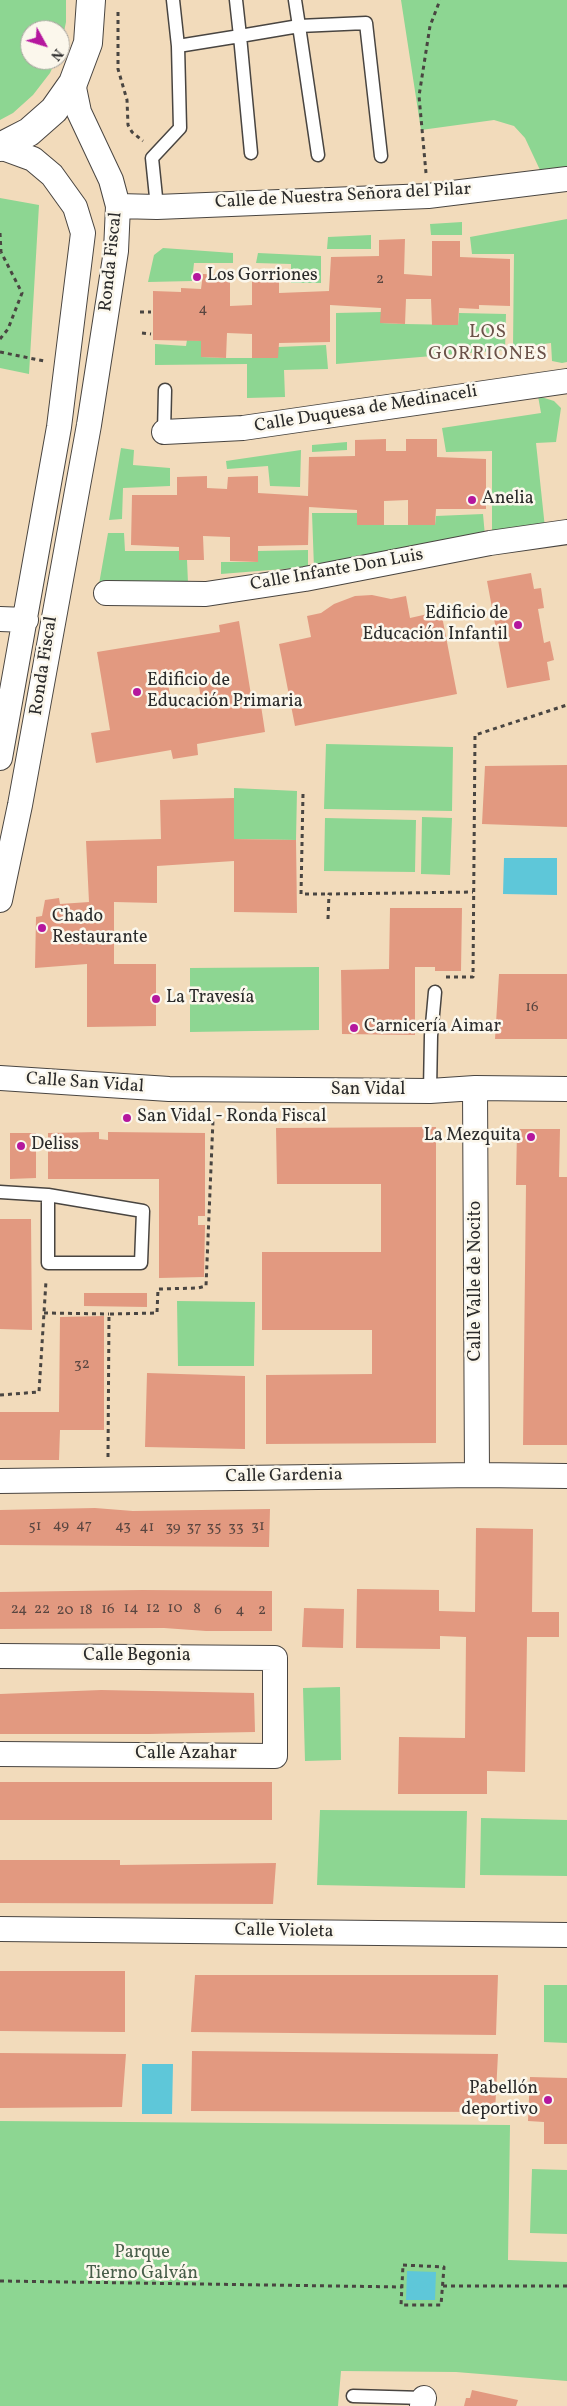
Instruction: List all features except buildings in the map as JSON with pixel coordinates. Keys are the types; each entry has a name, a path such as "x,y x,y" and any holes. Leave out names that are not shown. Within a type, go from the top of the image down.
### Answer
{"main road":[{"path":"0,147 36,126 54,110 73,83 88,43 91,0"}],"street":[{"name":"Ronda Fiscal","path":"0,900 20,805 88,425 116,251 118,206 111,180 79,112 73,83"},
{"name":"Ronda Fiscal","path":"0,147 34,159 52,175 75,207 83,233 60,421 0,758"},
{"name":"Calle de Nuestra Señora del Pilar","path":"118,206 157,207 428,196 567,179"},
{"name":"Calle Duquesa de Medinaceli","path":"164,432 243,428 567,381"},
{"path":"60,421 62,432 71,437 82,436 88,425"},
{"name":"Calle Infante Don Luis","path":"106,593 206,594 305,579 490,543 567,532"},
{"path":"0,620 26,620"},
{"name":"Calle San Vidal","path":"0,1078 170,1089"},
{"name":"San Vidal","path":"170,1089 430,1091 475,1088 567,1089"},
{"name":"Calle Valle de Nocito","path":"475,1088 478,1474"},
{"name":"Calle Gardenia","path":"0,1481 478,1474 567,1476"},
{"name":"Calle Begonia","path":"0,1656 274,1658"},
{"name":"Calle Azahar","path":"0,1754 275,1756 274,1658"},
{"name":"Calle Violeta","path":"0,1929 567,1935"}],"lane":[{"path":"157,207 152,158 180,128 178,46 173,0"},
{"path":"236,0 251,153"},
{"path":"295,0 318,155"},
{"path":"178,46 299,26 366,23 382,156"},
{"path":"164,432 165,390"},
{"path":"430,1091 431,1036 435,992"},
{"path":"0,1192 48,1194 143,1211 141,1263 48,1263 48,1194"},
{"path":"353,2396 423,2402"}],"path":[{"path":"428,196 419,96 430,26 440,0"},
{"path":"118,10 118,69 127,100 128,125 132,132 158,152"},
{"path":"0,234 1,252 22,293 8,329 0,339"},
{"path":"140,312 151,312"},
{"path":"142,333 150,334"},
{"path":"0,352 67,365"},
{"path":"438,977 473,977 475,735 567,705"},
{"path":"303,794 301,894 473,892"},
{"path":"328,919 329,894"},
{"path":"44,1314 157,1313 158,1289 206,1286 212,1120"},
{"path":"0,1395 39,1392 48,1263"},
{"path":"108,1460 109,1314"},
{"path":"402,2265 444,2266 442,2305 401,2305 402,2287 402,2265"},
{"path":"0,2281 402,2287"},
{"path":"443,2286 567,2286"}],"green space":[{"path":"0,0 66,0 66,20 20,20 20,70 51,70 33,95 13,113 0,120"},
{"path":"401,0 567,0 567,167 540,170 525,138 514,126 494,120 421,130"},
{"path":"0,198 39,205 29,374 0,368"},
{"path":"567,219 567,362 562,363 552,361 551,343 513,348 514,254 472,254 470,237"},
{"path":"462,222 462,235 431,235 430,224"},
{"path":"371,235 371,249 327,249 328,237"},
{"path":"163,248 233,253 233,263 194,263 192,281 148,282 154,255"},
{"path":"258,253 321,256 321,283 291,283 291,264 256,263"},
{"path":"381,312 381,323 458,325 459,313 506,314 505,350 336,364 336,313"},
{"path":"187,340 201,341 201,357 226,358 278,358 278,347 326,345 328,369 284,370 285,397 247,398 247,364 155,365 155,344 186,346"},
{"path":"538,396 554,401 561,408 556,442 536,443 545,528 492,535 492,451 446,452 442,428 541,413"},
{"path":"347,442 347,450 312,452 312,445"},
{"path":"121,448 134,450 133,465 170,468 170,486 123,488 122,519 109,520"},
{"path":"301,450 300,487 270,486 268,466 227,469 226,461"},
{"path":"312,513 357,513 357,525 435,525 436,516 483,514 485,536 314,568"},
{"path":"108,533 124,533 125,551 179,551 179,560 187,560 188,583 99,584"},
{"path":"308,550 308,567 221,574 221,562 258,562 258,551"},
{"path":"326,744 453,747 452,811 324,809"},
{"path":"234,788 297,791 296,840 234,839"},
{"path":"422,817 452,818 450,875 421,874"},
{"path":"325,818 416,820 415,872 324,871"},
{"path":"319,967 319,1030 190,1032 190,968"},
{"path":"177,1301 255,1302 254,1366 178,1366"},
{"path":"340,1687 341,1760 305,1761 303,1688"},
{"path":"320,1810 467,1811 465,1888 317,1885"},
{"path":"481,1818 567,1820 567,1876 480,1875"},
{"path":"544,1985 567,1985 567,2043 544,2042"},
{"name":"Parque Tierno Galván","path":"0,2121 510,2125 508,2260 567,2262 567,2381 456,2372 341,2371 338,2406 0,2406"},
{"path":"532,2169 567,2170 567,2234 530,2233"}],"water":[{"path":"504,858 557,858 557,895 503,894"},
{"path":"142,2064 173,2064 172,2114 142,2114"},
{"path":"407,2271 436,2272 435,2300 406,2300"}],"place":[{"name":"Los Gorriones","path":"197,277"},
{"name":"Anelia","path":"472,500"},
{"name":"Edificio de Educación Infantil","path":"518,625"},
{"name":"Edificio de Educación Primaria","path":"137,692"},
{"name":"Chado Restaurante","path":"42,928"},
{"name":"La Travesía","path":"156,999"},
{"name":"Carnicería Aimar","path":"354,1028"},
{"name":"San Vidal - Ronda Fiscal","path":"127,1118"},
{"name":"La Mezquita","path":"531,1137"},
{"name":"Deliss","path":"21,1146"},
{"name":"Pabellón deportivo","path":"548,2100"}],"district":[{"name":"LOS GORRIONES","path":"488,345"}]}
